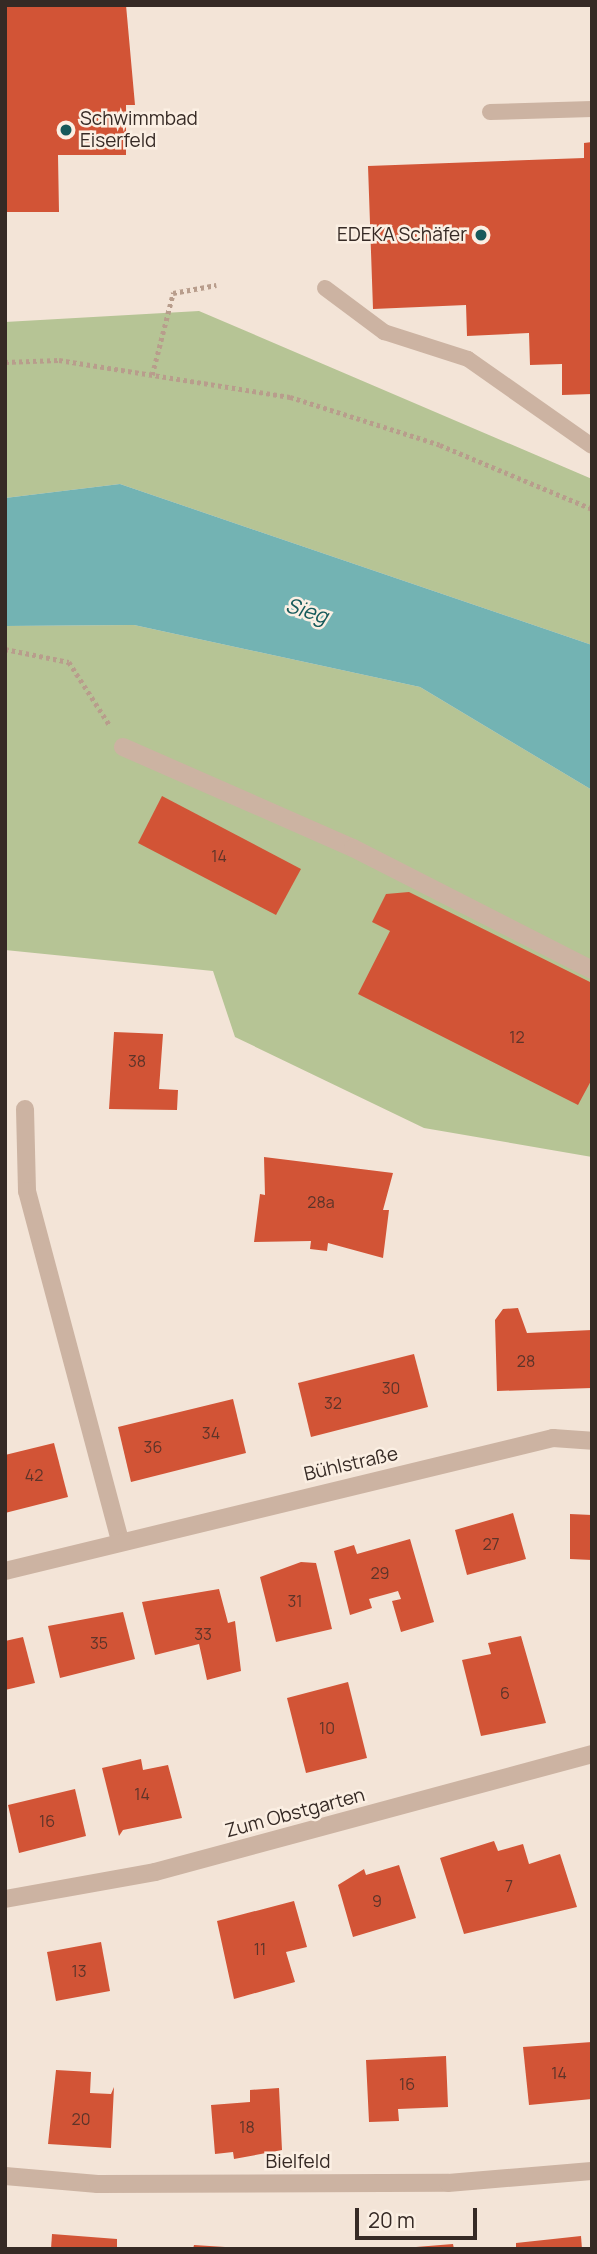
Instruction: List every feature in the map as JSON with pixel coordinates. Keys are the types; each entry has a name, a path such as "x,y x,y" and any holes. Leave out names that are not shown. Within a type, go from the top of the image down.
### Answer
{"street":[{"path":"123,747 353,848 592,970"},
{"path":"25,1109 27,1191 120,1541"},
{"name":"Bühlstraße","path":"5,1571 553,1438 592,1441"},
{"name":"Zum Obstgarten","path":"5,1899 155,1872 592,1754"},
{"name":"Bielfeld","path":"5,2176 98,2184 448,2183 592,2171"}],"lane":[{"path":"490,113 592,109"},
{"path":"325,288 384,332 468,359 592,446"}],"path":[{"path":"152,375 173,293 216,285"},
{"path":"5,362 60,360 290,397 440,445 592,509"},
{"path":"5,649 69,662 123,747"}],"green space":[{"path":"199,311 592,479 592,645 120,484 5,498 5,322"},
{"path":"134,625 420,687 592,790 592,1157 424,1128 235,1037 213,971 5,950 5,626"}],"water":[{"name":"Sieg","path":"120,484 592,645 592,790 420,687 134,625 5,626 5,498"}],"building":[{"name":"Schwimmbad Eiserfeld","path":"5,5 126,5 135,105 126,105 126,155 58,155 59,212 5,212"},
{"name":"EDEKA Schäfer","path":"592,142 592,394 562,395 562,364 530,365 529,333 467,336 466,305 373,309 368,166 584,158 584,143"},
{"path":"162,796 301,869 276,915 138,843"},
{"path":"409,892 592,983 592,1079 578,1105 358,994 390,931 372,922 386,894"},
{"path":"114,1032 163,1034 159,1089 178,1090 177,1110 109,1109"},
{"path":"264,1157 393,1173 383,1210 389,1210 383,1258 328,1243 327,1251 310,1249 311,1241 254,1242 260,1194 265,1195"},
{"path":"518,1308 527,1333 592,1330 592,1388 497,1391 495,1320 503,1309"},
{"path":"414,1354 428,1407 311,1437 298,1383"},
{"path":"233,1399 246,1453 131,1482 118,1427"},
{"path":"54,1443 68,1497 5,1513 5,1455"},
{"path":"513,1513 526,1559 467,1575 455,1530"},
{"path":"570,1514 592,1515 592,1560 570,1559"},
{"path":"410,1539 434,1622 401,1632 392,1601 401,1599 398,1591 369,1599 372,1608 350,1615 334,1551 354,1545 357,1554"},
{"path":"301,1562 316,1563 332,1629 276,1642 260,1577"},
{"path":"219,1589 228,1623 235,1621 241,1671 207,1680 199,1644 155,1655 142,1602"},
{"path":"123,1612 135,1659 60,1678 48,1626"},
{"path":"521,1636 546,1723 481,1736 462,1660 491,1654 488,1643"},
{"path":"23,1637 35,1683 5,1690 5,1641"},
{"path":"348,1682 367,1758 306,1773 287,1698"},
{"path":"141,1759 143,1770 168,1765 182,1818 123,1830 119,1836 102,1768"},
{"path":"75,1789 86,1836 19,1853 8,1805"},
{"path":"494,1841 498,1851 523,1844 529,1864 560,1854 577,1907 464,1934 440,1858"},
{"path":"399,1865 416,1918 353,1937 338,1885 364,1869 366,1875"},
{"path":"294,1901 307,1947 286,1952 295,1982 234,1999 217,1921"},
{"path":"101,1942 110,1991 56,2001 47,1952"},
{"path":"592,2042 592,2099 529,2105 523,2047"},
{"path":"446,2056 448,2107 398,2109 399,2121 369,2122 366,2060"},
{"path":"56,2070 91,2072 90,2093 111,2094 114,2087 111,2148 48,2144"},
{"path":"279,2088 282,2150 234,2159 233,2152 215,2154 211,2105 250,2102 250,2090"},
{"path":"52,2234 117,2239 117,2249 51,2249"},
{"path":"581,2236 582,2249 516,2249 516,2243"},
{"path":"453,2244 454,2249 416,2249 416,2247"},
{"path":"194,2245 225,2247 225,2249 193,2249"}],"place":[{"name":"Schwimmbad Eiserfeld","path":"66,130"},
{"name":"EDEKA Schäfer","path":"481,235"}]}
